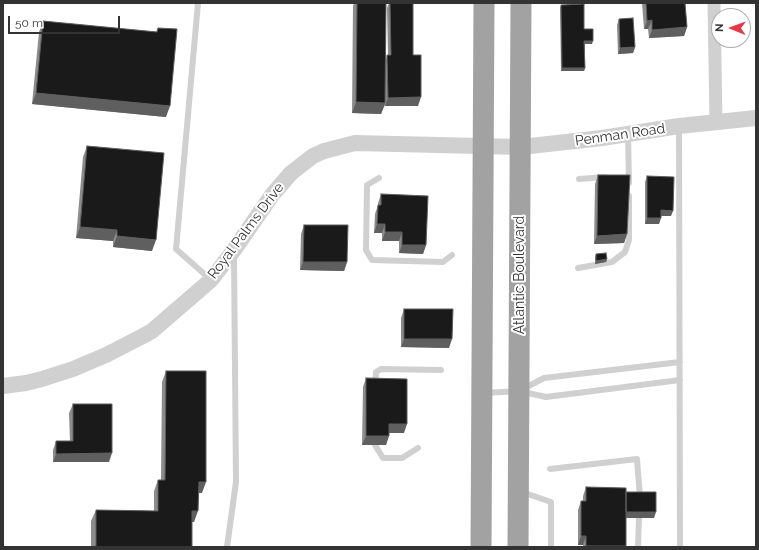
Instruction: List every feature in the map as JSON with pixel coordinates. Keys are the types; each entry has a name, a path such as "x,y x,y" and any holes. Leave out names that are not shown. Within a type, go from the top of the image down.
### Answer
{"highway":[{"path":"481,547 484,3"},
{"name":"Atlantic Boulevard","path":"518,547 521,3"}],"street":[{"path":"714,3 716,122"},
{"name":"Penman Road","path":"484,146 521,147 602,138 679,126 756,118"},
{"name":"Royal Palms Drive","path":"3,386 26,383 73,369 106,355 152,331 210,280 234,250 272,195 291,173 313,156 324,151 355,143 484,146"}],"lane":[{"path":"198,3 176,249 210,280"},
{"path":"679,126 680,547"},
{"path":"578,268 612,262 625,252 629,240 628,134"},
{"path":"579,178 614,176"},
{"path":"622,176 629,176"},
{"path":"379,178 367,185 366,250 372,260 443,262 452,255"},
{"path":"227,547 236,482 234,250"},
{"path":"519,392 544,378 680,362"},
{"path":"375,387 376,372 381,369 441,370"},
{"path":"482,394 519,392 546,397 680,380"},
{"path":"375,445 383,458 402,458 418,448"},
{"path":"550,469 637,459 640,498"},
{"path":"518,491 551,502 551,547"},
{"path":"638,547 639,518"}],"building":[{"path":"357,3 386,3 385,103 356,102"},
{"path":"390,3 413,3 413,55 421,55 421,97 388,98 387,55 391,55"},
{"path":"646,3 685,3 687,27 652,30 652,20 647,21"},
{"path":"584,4 584,29 593,29 593,41 584,41 585,68 562,68 561,5"},
{"path":"633,18 635,47 620,48 619,19"},
{"path":"43,21 157,32 158,28 177,29 170,106 36,93"},
{"path":"87,146 164,153 156,240 117,236 117,230 80,227"},
{"path":"598,175 630,175 627,234 597,236"},
{"path":"647,176 674,177 673,211 661,210 661,218 647,218"},
{"path":"381,194 428,196 426,245 402,245 402,232 385,232 385,224 377,224 378,205 381,205"},
{"path":"304,225 348,225 347,262 303,262"},
{"path":"606,253 607,259 596,261 596,254"},
{"path":"404,309 453,309 452,339 404,339"},
{"path":"166,371 206,371 206,482 199,482 198,511 192,511 192,547 96,547 96,510 158,511 158,480 165,480"},
{"path":"366,378 407,379 407,424 389,424 389,436 366,436"},
{"path":"73,404 112,404 112,453 56,454 56,441 73,441"},
{"path":"586,487 626,488 626,546 586,546 586,536 581,536 581,501 586,501"},
{"path":"626,492 656,492 656,512 626,512"}]}
